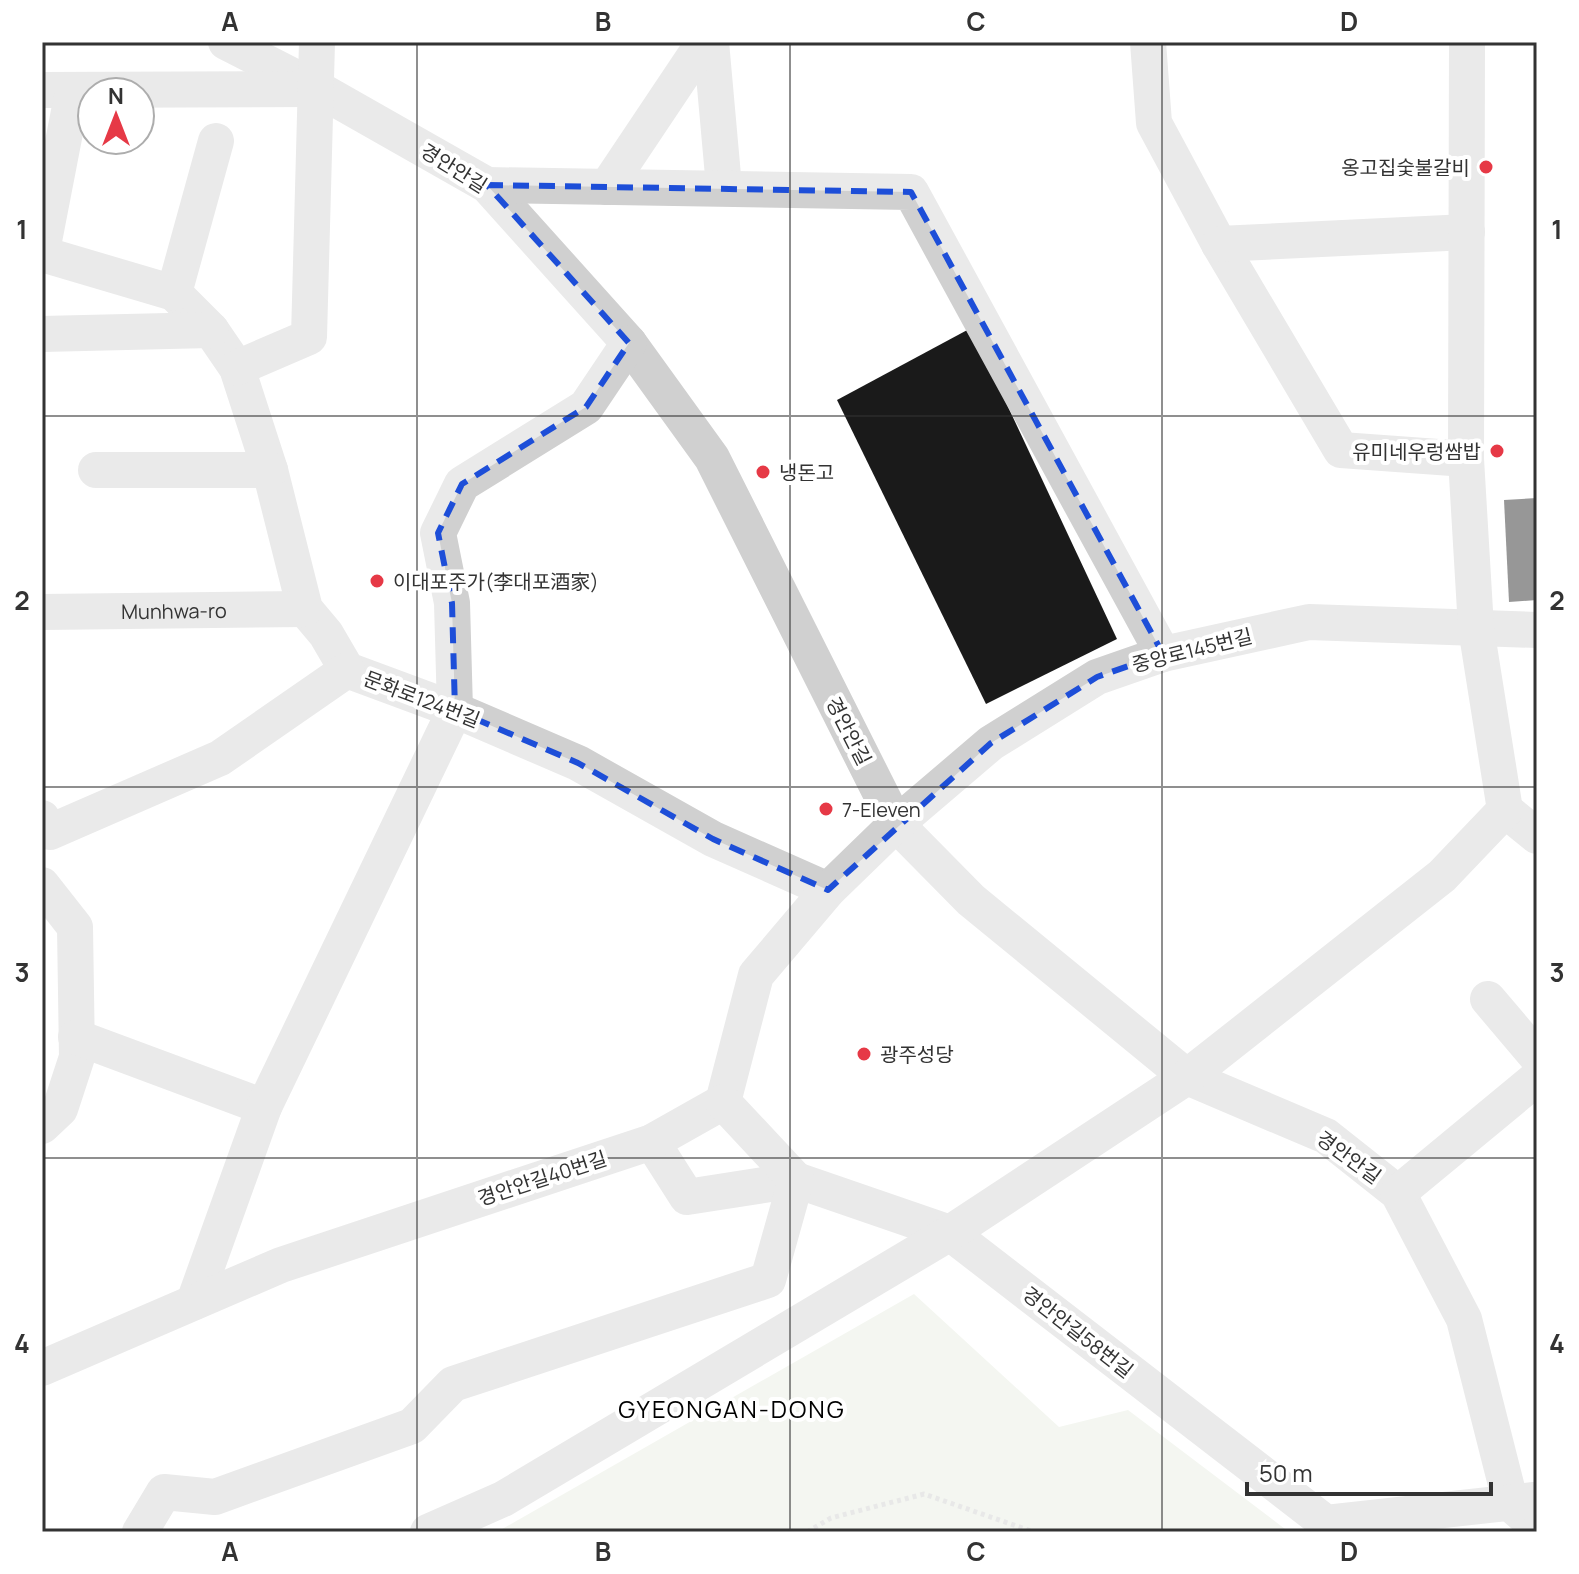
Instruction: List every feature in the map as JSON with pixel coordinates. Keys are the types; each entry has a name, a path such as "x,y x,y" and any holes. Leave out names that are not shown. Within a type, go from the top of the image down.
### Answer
{"street":[{"name":"경안안길","path":"226,42 318,89 487,185 629,343 712,458 896,824 971,900 1187,1077 1326,1136 1398,1193 1464,1319 1528,1510"},
{"path":"237,368 309,337 317,42"},
{"path":"607,187 704,42"},
{"path":"711,42 724,187"},
{"path":"1148,42 1154,123 1219,244 1341,450 1466,459"},
{"path":"1467,42 1466,459 1476,628 1505,810 1537,836"},
{"path":"42,253 58,91 318,89"},
{"path":"174,293 216,141"},
{"path":"487,185 911,192 1163,654"},
{"path":"1219,244 1467,232"},
{"name":"문화로124번길","path":"42,253 174,293 211,330 237,368 270,470 305,609 326,634 347,670 455,710 578,763 713,839 828,890"},
{"path":"42,334 211,330"},
{"path":"194,1302 264,1107 455,710 452,603 438,533 462,484 586,407 629,343"},
{"path":"96,470 270,470"},
{"name":"Munhwa-ro","path":"42,612 305,609"},
{"name":"중앙로145번길","path":"896,824 991,743 1097,677 1163,654 1309,622 1537,630"},
{"path":"45,831 220,758 347,670"},
{"path":"428,1532 503,1499 950,1233 1187,1077 1442,876 1505,810"},
{"path":"140,1532 164,1492 215,1497 412,1426 453,1384 768,1280 796,1180 723,1102 756,975 828,890 896,824"},
{"path":"42,885 75,927 77,1057 60,1109 42,1126"},
{"path":"1488,999 1537,1057"},
{"path":"76,1037 264,1107"},
{"path":"1398,1193 1537,1078"},
{"name":"경안안길40번길","path":"42,1368 281,1265 652,1142 723,1102"},
{"name":"경안안길58번길","path":"652,1142 687,1197 796,1180 950,1233 1326,1523 1528,1510"}],"path":[{"path":"807,1532 831,1518 924,1494 1034,1532"}],"highlighted area":[{"path":"487,185 911,192 1163,654 1097,677 991,743 828,890 713,839 578,763 455,710 452,603 438,533 462,484 586,407 629,343"}],"shaded area":[{"path":"914,1294 1059,1427 1128,1410 1289,1532 497,1532"}],"building":[{"path":"971,328 1117,639 986,704 837,400"},
{"path":"1537,498 1537,600 1509,602 1504,500"}],"place":[{"name":"옹고집숯불갈비","path":"1486,167"},
{"name":"유미네우렁쌈밥","path":"1497,451"},
{"name":"냉돈고","path":"763,472"},
{"name":"이대포주가(李대포酒家)","path":"377,581"},
{"name":"7-Eleven","path":"826,809"},
{"name":"광주성당","path":"864,1054"}],"district":[{"name":"GYEONGAN-DONG","path":"732,1408"}]}
